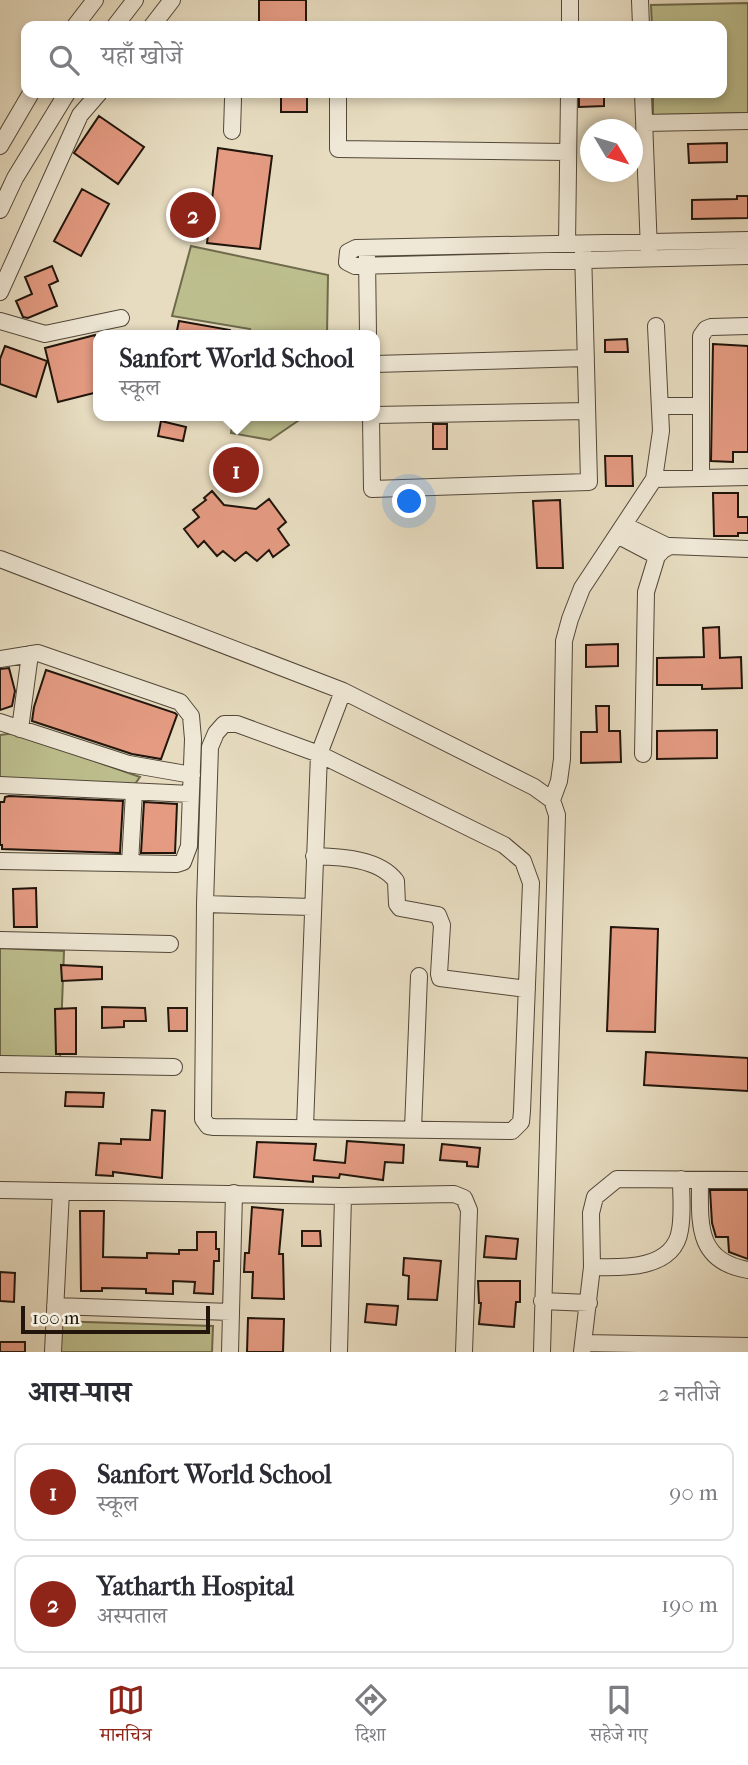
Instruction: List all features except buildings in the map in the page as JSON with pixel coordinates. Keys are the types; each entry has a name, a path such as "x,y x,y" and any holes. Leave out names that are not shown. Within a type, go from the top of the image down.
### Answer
{"street":[{"path":"79,21 95,0"},
{"path":"119,21 135,0"},
{"path":"156,21 172,0"},
{"path":"570,0 570,21"},
{"path":"640,0 641,21"},
{"path":"0,146 28,98"},
{"path":"0,210 15,178 64,98"},
{"path":"0,292 80,115 95,98"},
{"path":"338,98 338,149 568,152"},
{"path":"372,421 372,489 589,482 586,358 568,152 569,98"},
{"path":"643,98 649,250"},
{"path":"232,131 233,99"},
{"path":"644,123 748,121"},
{"path":"649,250 748,240"},
{"path":"578,249 355,266 347,262 350,249 367,248 578,249 649,250 748,256"},
{"path":"367,265 369,330"},
{"path":"0,321 45,334 121,318"},
{"path":"552,800 559,781 562,759 564,641 570,619 582,588 654,479 661,431 656,326"},
{"path":"701,478 701,336 711,327 748,326"},
{"path":"380,364 586,358"},
{"path":"660,406 701,406"},
{"path":"380,416 587,411"},
{"path":"654,479 748,477"},
{"path":"621,530 662,551 748,549"},
{"path":"643,754 646,592 662,551"},
{"path":"0,559 343,691 534,787 552,800 557,815 542,1352"},
{"path":"0,659 38,653 180,702 191,716 193,739 189,846 183,862 0,861"},
{"path":"20,729 30,654"},
{"path":"305,1127 319,754 343,691"},
{"path":"0,722 129,764 192,775"},
{"path":"224,724 237,724 319,754 504,845 523,861 531,883 522,1111 521,1122 517,1127 505,1132 214,1127 208,1126 203,1119 209,747 224,724"},
{"path":"0,785 191,794"},
{"path":"130,863 134,792"},
{"path":"314,856 353,860 384,869 396,881 397,904 400,908 438,915 442,925 440,978 527,989"},
{"path":"205,904 312,907"},
{"path":"0,940 170,944"},
{"path":"413,1129 419,976"},
{"path":"0,1064 174,1067"},
{"path":"748,1180 617,1179 594,1197 591,1213 592,1267 582,1348 748,1346"},
{"path":"592,1267 633,1266 647,1263 668,1252 676,1243 680,1231 681,1179"},
{"path":"700,1180 700,1229 704,1239 718,1258 731,1266 748,1270"},
{"path":"0,1190 343,1196 454,1194 464,1198 469,1210 464,1352"},
{"path":"53,1352 61,1191"},
{"path":"230,1352 234,1193"},
{"path":"339,1352 343,1196"},
{"path":"542,1300 589,1303"},
{"path":"55,1306 231,1312"}],"green space":[{"path":"748,3 748,113 653,115 653,98 727,98 727,21 652,21 651,5"},
{"path":"191,246 328,275 327,330 250,330 172,316"},
{"path":"233,421 298,421 270,440 231,433"},
{"path":"15,733 140,777 132,788 0,782 0,735"},
{"path":"0,948 64,951 60,1059 0,1056"},
{"path":"54,1321 213,1326 212,1352 53,1352"}],"place":[{"name":"Yatharth Hospital","path":"193,215"},
{"name":"Sanfort World School","path":"236,470"}]}
